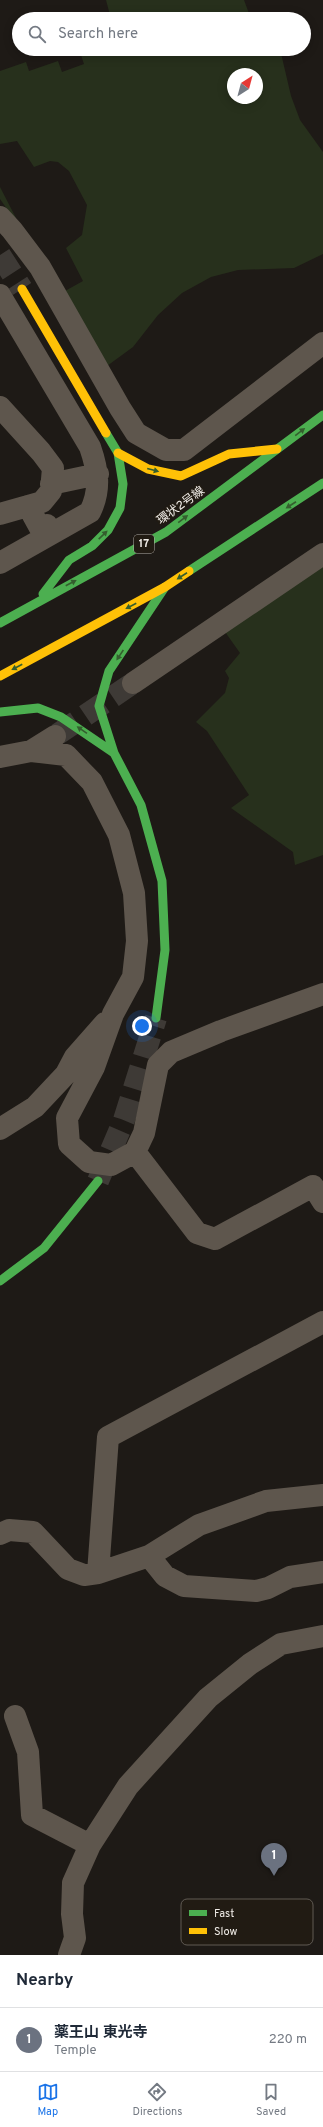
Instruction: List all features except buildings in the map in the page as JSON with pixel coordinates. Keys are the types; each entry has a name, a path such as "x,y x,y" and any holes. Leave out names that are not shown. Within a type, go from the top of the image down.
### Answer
{"main road":[{"path":"22,289 118,453 122,484 120,508 108,530 92,546 69,560 36,601"},
{"name":"環状2号線","path":"0,623 36,601 166,532 323,415"},
{"path":"118,453 148,469 181,476 229,454 278,449"},
{"path":"0,676 165,587 323,483"},
{"path":"156,1018 165,950 162,881 141,805 114,753 99,706 109,672 165,587"},
{"path":"0,712 38,708 56,714 79,728 114,753"},
{"path":"0,1281 44,1248 98,1181"}],"street":[{"path":"0,217 16,235 40,267 120,408 136,433 166,450 184,450 323,343"},
{"path":"0,563 82,518 90,512 95,501 98,474 90,447 0,294 40,267"},
{"path":"0,407 41,452 53,468 51,491 42,502 0,514"},
{"path":"51,484 98,474"},
{"path":"28,506 40,528 69,512 82,518"},
{"path":"133,683 323,554"},
{"path":"30,751 55,736"},
{"path":"0,757 30,751 66,755 92,782 118,834 134,893 137,941 133,977 113,1014 94,1067 67,1118 69,1144 89,1162 111,1165 135,1152 144,1133 158,1065 171,1052 221,1031 323,994"},
{"path":"0,1129 35,1107 66,1074 76,1057 113,1014"},
{"path":"135,1152 197,1233 215,1240 313,1186 323,1202"},
{"path":"98,1573 108,1437 323,1322"},
{"path":"0,1534 9,1530 33,1532 68,1569 84,1575 98,1573 149,1556 199,1525 266,1501 323,1495"},
{"path":"149,1556 165,1576 184,1586 256,1591 268,1588 290,1577 323,1572"},
{"path":"69,1955 75,1938 72,1914 72,1883 90,1845 128,1786 208,1698 250,1664 280,1644 323,1636"},
{"path":"15,1716 28,1752 32,1814 90,1845"}],"green space":[{"path":"106,0 244,0 248,12 109,12"},
{"path":"81,56 282,56 291,96 300,120 323,152 323,254 294,268 238,270 211,277 182,293 158,315 133,347 107,366 65,291 83,281 66,248 82,235 87,205 69,171 58,162 50,161 34,167 17,141 0,144 0,71 26,62 29,71 58,61 62,72 84,64"},
{"path":"0,187 16,218 14,219 0,199"},
{"path":"323,560 323,855 295,865 293,852 231,808 249,795 207,731 196,722 225,693 229,678 225,671 240,653 223,629"}],"tunnel":[{"path":"0,255 22,289"},
{"path":"58,734 133,683"},
{"path":"98,1181 124,1120 156,1018"}],"traffic: fast":[{"path":"0,623 166,532 323,415"},
{"path":"43,594 69,560 92,546 108,530 120,508 123,484 118,453 106,433"},
{"path":"189,571 323,483"},
{"path":"156,1018 165,950 162,881 141,805 114,753 99,706 109,671 165,587"},
{"path":"0,712 38,708 61,717 114,753"},
{"path":"0,1281 44,1248 98,1181"}],"traffic: slow":[{"path":"22,289 106,433"},
{"path":"118,453 148,469 181,476 229,454 277,449"},
{"path":"0,676 165,587 189,571"}],"place":[{"name":"薬王山 東光寺","path":"274,1876"}]}
